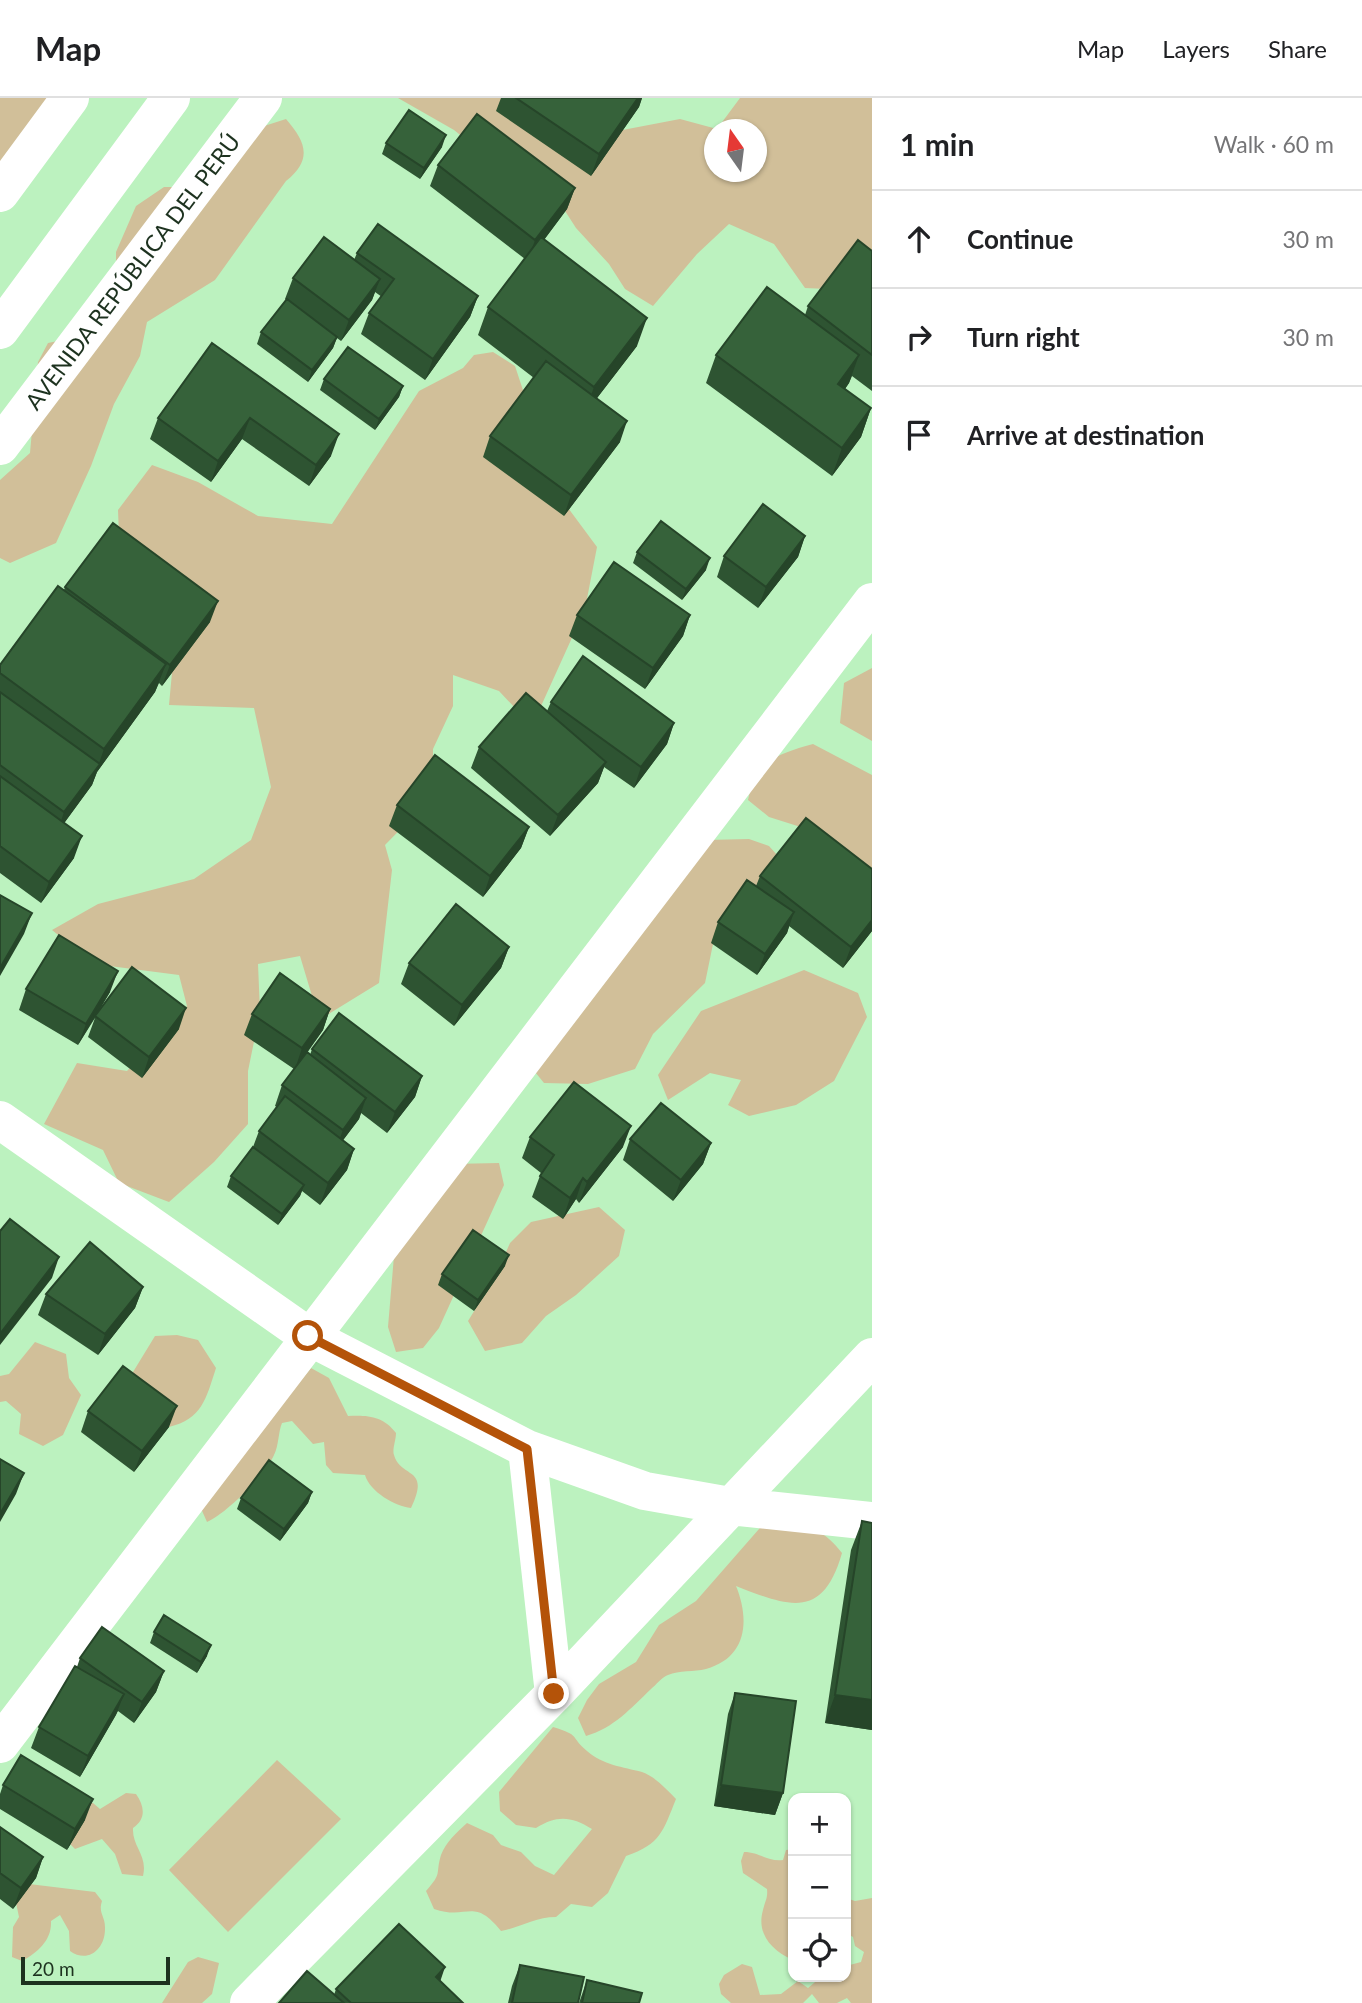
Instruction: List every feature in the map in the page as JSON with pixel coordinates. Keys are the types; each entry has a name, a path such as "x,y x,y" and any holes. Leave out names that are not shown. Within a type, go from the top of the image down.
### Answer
{"main road":[{"path":"0,193 70,98"},
{"path":"0,330 170,98"},
{"name":"AVENIDA REPÚBLICA DEL PERÚ","path":"0,446 263,98"},
{"path":"0,1744 308,1336 872,601"},
{"path":"0,1120 308,1336 527,1449 645,1491 730,1506 872,1521"},
{"path":"249,2003 554,1694 872,1357"},
{"path":"527,1449 554,1694"}],"shaded area":[{"path":"0,98 50,98 0,187"},
{"path":"398,98 521,98 586,137 680,119 704,125 704,182 767,182 767,119 724,119 740,98 872,98 872,291 805,288 774,244 729,224 697,254 653,306 625,289 609,264 576,228 558,200 496,164 454,130"},
{"path":"286,119 302,144 304,151 300,166 286,181 215,280 147,322 140,356 114,404 91,466 56,543 10,563 0,558 0,480 30,453 38,362 48,343 97,333 116,306 116,252 136,206 164,187 196,187 258,128"},
{"path":"493,352 515,366 557,493 597,547 585,609 532,726 499,691 453,675 453,706 433,749 433,796 385,845 392,870 379,983 327,1015 312,996 300,956 258,964 260,1012 248,1071 248,1124 214,1162 169,1202 119,1183 103,1150 44,1124 77,1063 127,1071 187,1006 179,975 94,964 52,930 98,904 194,879 251,840 271,787 254,708 169,705 174,651 120,561 118,510 152,465 198,482 258,516 332,524 419,391 463,368 474,355"},
{"path":"872,668 872,741 840,723 844,683"},
{"path":"813,744 872,775 872,883 826,835 769,817 748,800 763,767 789,751"},
{"path":"749,839 769,846 778,856 766,883 713,944 705,983 653,1034 635,1069 588,1084 544,1083 531,1067 706,840"},
{"path":"804,970 858,993 867,1017 834,1081 796,1105 749,1116 728,1105 741,1080 710,1073 668,1100 658,1075 701,1011"},
{"path":"499,1163 504,1185 439,1328 423,1348 396,1352 388,1327 394,1256 451,1164"},
{"path":"599,1207 625,1230 619,1256 576,1295 546,1316 522,1343 485,1351 468,1321 494,1279 510,1243 531,1222"},
{"path":"177,1335 198,1340 216,1368 205,1398 196,1413 189,1419 169,1427 142,1407 129,1392 133,1372 155,1336"},
{"path":"35,1342 66,1354 69,1378 81,1395 63,1435 43,1446 19,1434 21,1414 6,1401 0,1402 0,1376 9,1374"},
{"path":"311,1368 329,1378 348,1416 375,1418 386,1423 396,1433 394,1455 402,1467 413,1475 418,1485 411,1508 384,1497 372,1487 365,1475 333,1473 326,1465 324,1442 313,1444 292,1421 282,1423 276,1451 263,1473 235,1502 207,1522 199,1504"},
{"path":"766,1521 809,1527 834,1543 842,1553 834,1575 825,1589 814,1598 802,1602 788,1602 736,1586 743,1612 742,1636 730,1656 720,1664 706,1669 666,1676 614,1723 586,1736 578,1718 599,1684 636,1662 659,1625 696,1601"},
{"path":"553,1727 572,1735 587,1751 600,1759 647,1774 676,1799 659,1835 647,1847 626,1856 608,1893 592,1907 571,1904 556,1917 501,1931 484,1914 434,1909 426,1891 437,1877 441,1855 446,1846 467,1823 493,1835 501,1845 521,1852 535,1866 554,1875 592,1829 564,1819 557,1819 536,1828 516,1825 500,1811 499,1792"},
{"path":"277,1760 341,1819 228,1932 169,1870"},
{"path":"126,1793 136,1794 142,1808 142,1817 133,1828 133,1835 142,1857 143,1876 122,1874 115,1854 102,1839 75,1849 67,1841 82,1804 93,1803 100,1809"},
{"path":"786,1850 788,1957 772,1947 764,1934 761,1919 767,1889 743,1873 741,1861 744,1852 783,1860"},
{"path":"29,1884 95,1892 102,1901 105,1927 105,1935 99,1948 83,1956 70,1951 69,1931 60,1915 51,1921 46,1940 33,1954 22,1961 12,1957 13,1927 19,1917 15,1898"},
{"path":"872,1898 872,2003 851,2003 847,1998 837,2003 819,2003 812,1994 803,2003 731,2003 721,1994 719,1984 724,1975 742,1964 752,1967 760,1995 781,1994 797,1982 808,1988 815,1982 851,1982 851,1965 861,1962 864,1952 855,1946 851,1900"},
{"path":"198,1957 219,1963 212,1994 202,2003 162,2003 188,1962"}],"building":[{"path":"516,98 638,98 599,154"},
{"path":"409,110 446,135 424,168 386,143"},
{"path":"477,114 575,188 535,240 438,165"},
{"path":"378,224 478,296 433,359 369,313 394,279 357,253"},
{"path":"324,237 380,279 349,320 293,278"},
{"path":"541,237 647,318 594,387 488,307"},
{"path":"858,240 872,251 872,355 808,306"},
{"path":"767,287 859,355 838,384 871,408 842,448 716,355"},
{"path":"287,299 337,337 312,370 261,332"},
{"path":"212,343 339,434 316,465 250,418 218,461 158,418"},
{"path":"348,347 403,386 379,419 324,379"},
{"path":"546,361 627,421 571,495 490,436"},
{"path":"763,504 805,536 766,587 724,556"},
{"path":"661,521 710,558 686,589 637,552"},
{"path":"113,523 218,601 170,665 65,587"},
{"path":"614,562 690,615 653,668 577,615"},
{"path":"58,586 166,664 104,749 0,673 0,665"},
{"path":"583,656 674,723 641,767 551,702"},
{"path":"0,692 100,764 64,812 0,765"},
{"path":"526,693 606,762 558,815 479,747"},
{"path":"435,755 529,827 490,876 397,805"},
{"path":"0,776 82,836 49,882 0,846"},
{"path":"806,818 872,869 872,920 851,947 760,876"},
{"path":"747,880 794,912 765,954 718,922"},
{"path":"0,895 32,913 0,968"},
{"path":"456,904 509,947 462,1005 409,963"},
{"path":"59,935 118,971 86,1024 26,989"},
{"path":"132,967 186,1008 149,1057 95,1016"},
{"path":"280,973 330,1009 302,1048 252,1014"},
{"path":"339,1013 422,1076 395,1112 312,1049"},
{"path":"307,1052 366,1098 343,1130 282,1085"},
{"path":"574,1082 631,1126 587,1182 583,1178 570,1198 540,1176 554,1155 530,1137"},
{"path":"285,1096 354,1149 328,1183 259,1131"},
{"path":"661,1103 711,1143 681,1180 630,1139"},
{"path":"253,1147 304,1185 282,1214 231,1176"},
{"path":"10,1219 59,1257 0,1334 0,1231"},
{"path":"473,1230 509,1255 478,1300 442,1274"},
{"path":"90,1242 143,1287 105,1334 46,1294"},
{"path":"123,1366 177,1406 142,1451 88,1411"},
{"path":"0,1459 24,1473 0,1514"},
{"path":"269,1460 312,1492 284,1529 241,1498"},
{"path":"862,1521 872,1523 872,1700 835,1695"},
{"path":"164,1615 211,1645 201,1662 154,1632"},
{"path":"102,1627 164,1671 142,1702 80,1658"},
{"path":"75,1666 124,1694 88,1756 39,1727"},
{"path":"735,1693 796,1701 783,1793 721,1785"},
{"path":"21,1755 93,1799 75,1829 3,1785"},
{"path":"0,1827 43,1857 21,1888 0,1873"},
{"path":"399,1924 445,1967 436,1977 463,2003 351,2003 336,1989"},
{"path":"520,1965 584,1977 578,2003 512,2003"},
{"path":"307,1971 344,2003 279,2003"},
{"path":"587,1980 642,1993 639,2003 582,2003"}],"route":[{"path":"308,1336 527,1449 554,1694"}]}
